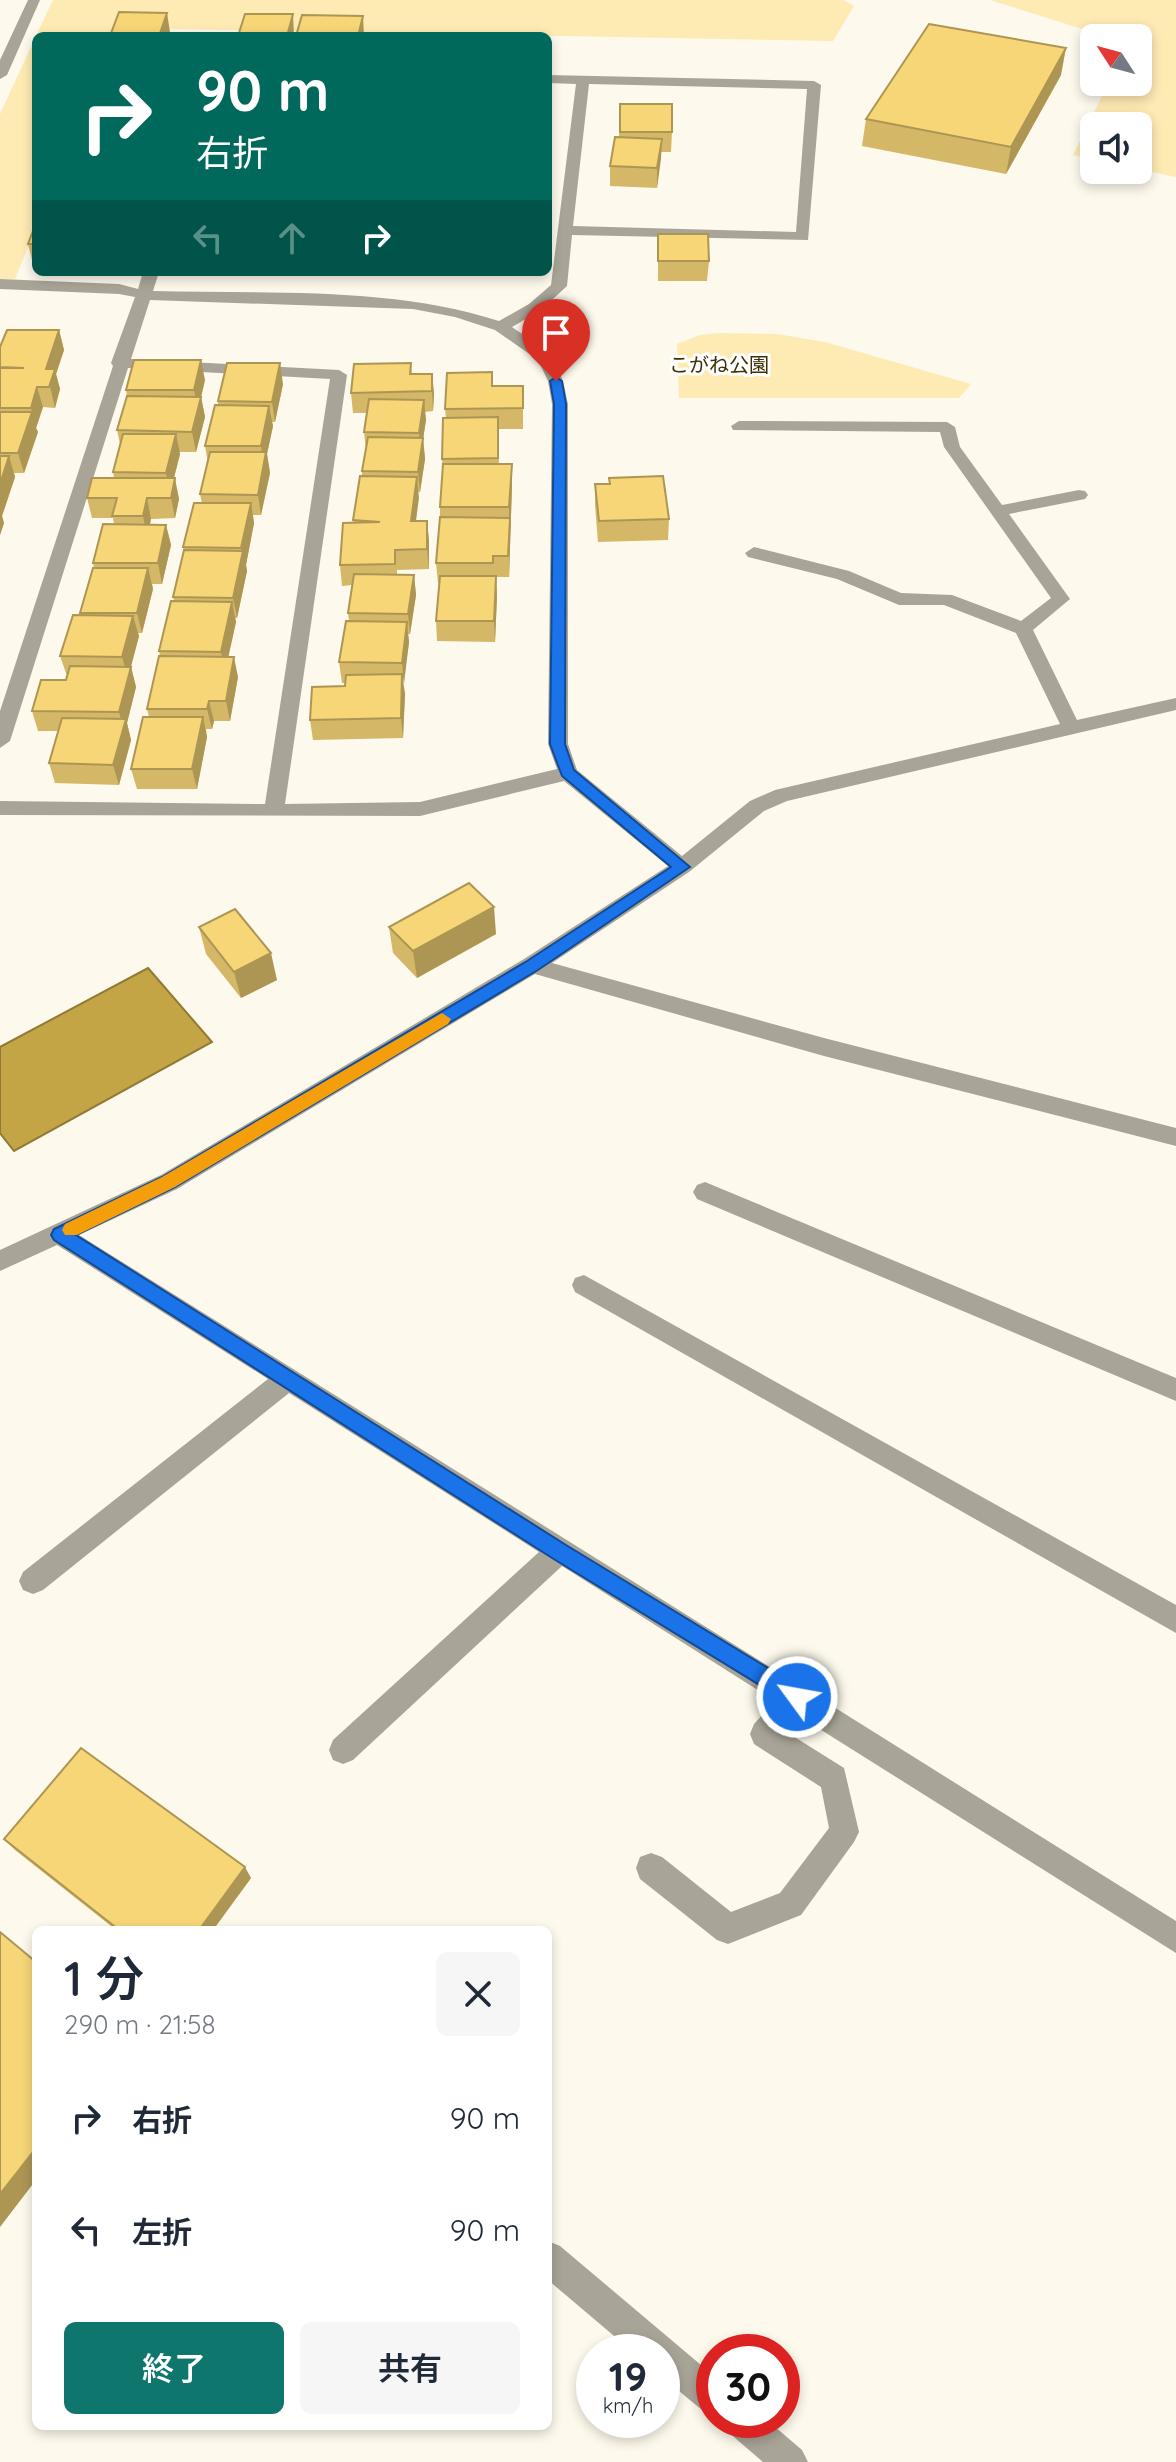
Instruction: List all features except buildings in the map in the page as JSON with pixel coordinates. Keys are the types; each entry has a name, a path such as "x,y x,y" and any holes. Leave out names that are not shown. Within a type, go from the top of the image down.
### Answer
{"street":[{"path":"0,75 34,0"},
{"path":"552,79 814,85 803,237 567,230"},
{"path":"501,327 535,307 559,286 583,80"},
{"path":"0,741 119,363 150,276"},
{"path":"0,284 119,289 144,295 413,304 458,313 501,327 545,357 556,381 560,404 558,744 568,773 682,867"},
{"path":"119,363 339,375 274,811"},
{"path":"739,426 947,427 952,447 1061,599 1023,629"},
{"path":"998,511 1079,495"},
{"path":"754,553 843,575 899,599 946,599 1023,629 1071,728"},
{"path":"0,1261 169,1182 532,965 682,867 757,806 782,795 1176,704"},
{"path":"0,808 420,809 568,773"},
{"path":"532,965 824,1047 1176,1137"},
{"path":"705,1192 1176,1390"},
{"path":"60,1235 1176,1938"},
{"path":"584,1285 1176,1620"},
{"path":"33,1581 287,1379"},
{"path":"343,1750 559,1551"},
{"path":"651,1868 728,1929 790,1904 844,1832 834,1778 764,1734 797,1697"},
{"path":"552,2261 638,2334"},
{"path":"680,2370 696,2383"},
{"path":"761,2438 790,2462"}],"green space":[{"path":"53,0 843,0 854,6 833,41 552,36 552,32 120,28 118,32 38,32"},
{"path":"990,0 1176,0 1176,177 1152,172 1152,112 1094,112 1102,96 1152,96 1152,24 1080,24 1080,28"},
{"path":"32,45 32,238 15,279 0,279 0,114"},
{"path":"1080,141 1080,157 1073,155"},
{"name":"こがね公園","path":"777,334 825,342 971,384 959,398 679,398 677,344 700,335"}],"shaded area":[{"path":"148,968 212,1042 14,1151 0,1133 0,1047"}],"slow traffic":[{"path":"71,1230 169,1182 442,1019"}],"route":[{"path":"556,381 560,404 558,744 568,773 682,867 532,965 169,1182 60,1235 559,1551 797,1697"}]}
